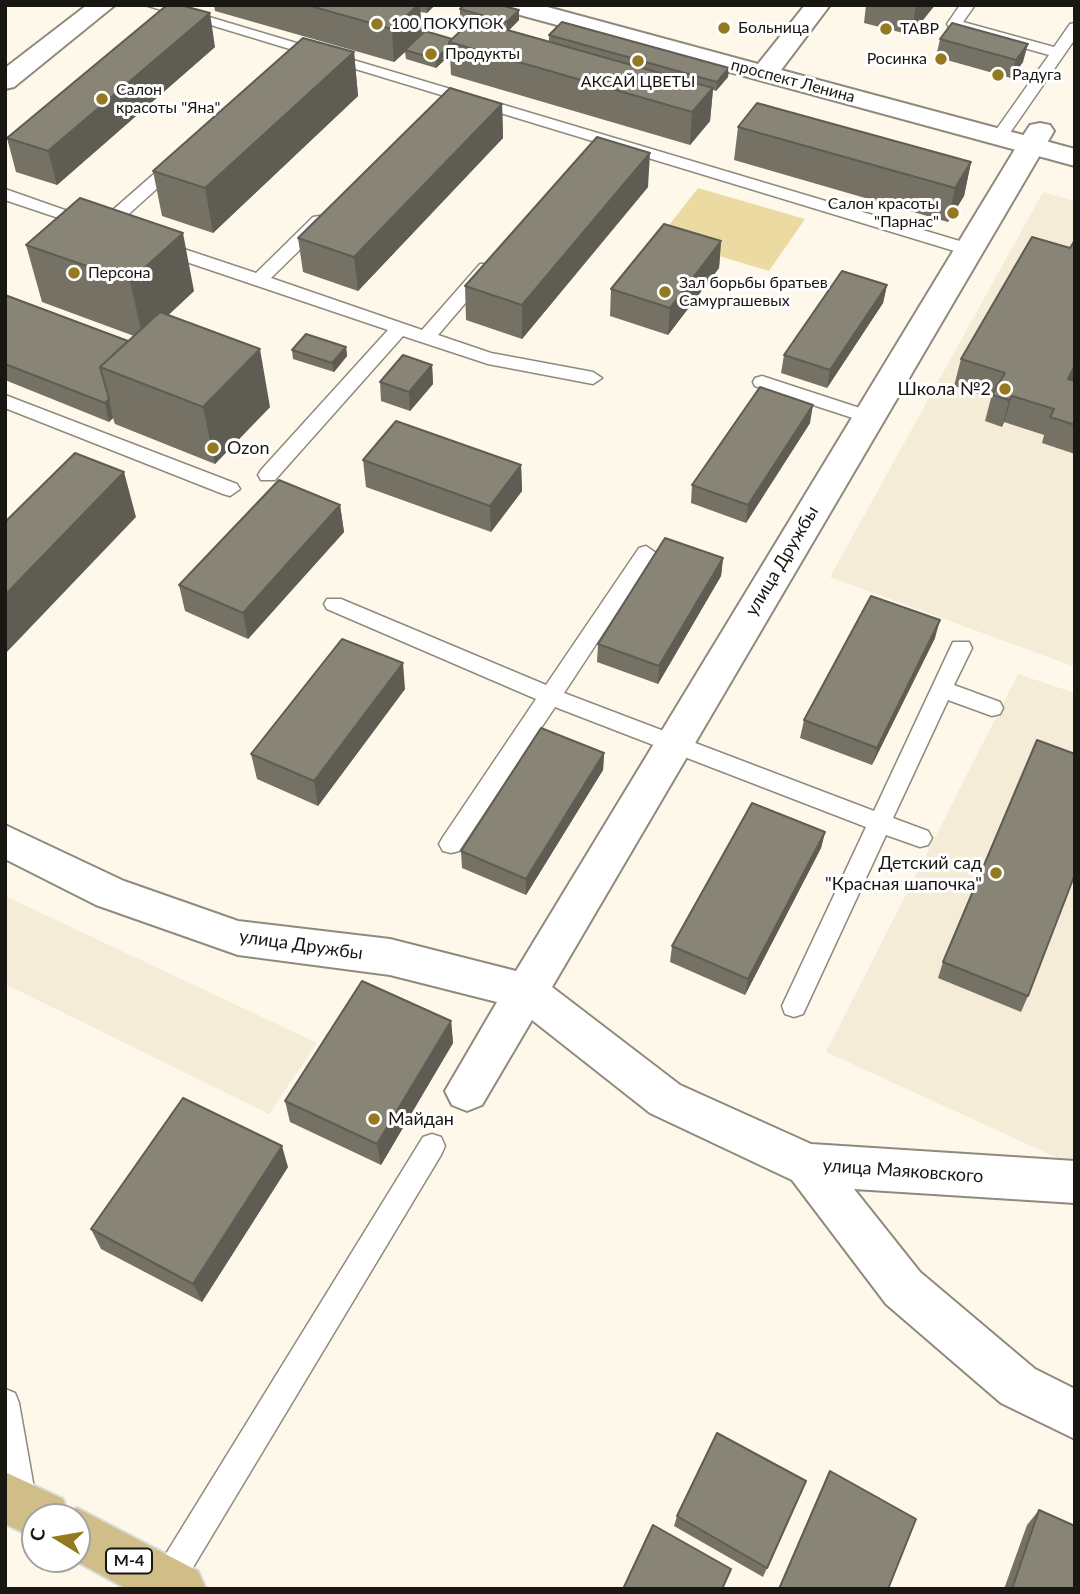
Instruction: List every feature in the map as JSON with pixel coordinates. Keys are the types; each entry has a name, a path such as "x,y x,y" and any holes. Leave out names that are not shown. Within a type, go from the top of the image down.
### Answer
{"main road":[{"name":"М-4","path":"91,1541 173,1585"}],"street":[{"path":"5,80 103,5"},
{"name":"проспект Ленина","path":"511,5 771,66 1019,134 1075,158"},
{"name":"проспект Ленина","path":"579,5 771,66"},
{"path":"771,66 818,5"},
{"name":"проспект Ленина","path":"1019,134 1075,141"},
{"name":"улица Дружбы","path":"467,1091 967,249 1019,134"},
{"name":"улица Дружбы","path":"5,841 110,893 238,938 390,957 527,992 665,1100 808,1165"},
{"name":"улица Маяковского","path":"808,1165 1075,1182"},
{"name":"улица Маяковского","path":"808,1165 903,1288 1018,1386 1075,1415"}],"lane":[{"path":"152,5 297,55 440,98 967,249"},
{"path":"968,5 954,24 1058,53"},
{"path":"150,27 171,11"},
{"path":"1019,134 1058,53 1075,27"},
{"path":"103,228 193,148"},
{"path":"5,194 488,358 593,378"},
{"path":"259,281 328,211"},
{"path":"426,337 499,254"},
{"path":"268,475 400,328"},
{"path":"762,382 868,417"},
{"path":"5,401 230,489"},
{"path":"451,845 646,553"},
{"path":"334,604 552,697 920,838"},
{"path":"794,1006 961,648"},
{"path":"941,689 992,708"},
{"path":"173,1585 432,1146"},
{"path":"5,1404 23,1503"}],"shaded area":[{"path":"698,188 805,219 769,271 659,238"},
{"name":"Школа №2","path":"1043,192 1075,201 1075,667 830,577"},
{"name":"Детский сад \"Красная шапочка\"","path":"1018,674 1075,693 1075,1166 826,1052"},
{"path":"5,896 317,1043 269,1114 5,984"}],"building":[{"path":"167,5 180,5 210,13 48,151 7,138"},
{"path":"307,5 418,5 392,29"},
{"path":"464,5 500,5 519,10 507,22 460,9"},
{"path":"472,20 713,88 692,112 449,42"},
{"path":"562,22 729,68 717,82 549,35"},
{"path":"952,23 1028,44 1016,60 940,39"},
{"path":"425,31 452,39 436,59 405,50"},
{"path":"303,38 354,52 205,188 153,171"},
{"path":"450,88 502,104 354,257 298,238"},
{"path":"757,103 971,162 955,188 738,127"},
{"path":"597,137 650,153 522,305 465,286"},
{"path":"80,198 183,233 130,281 26,245"},
{"path":"664,224 721,241 670,308 611,289"},
{"path":"1032,237 1070,248 1075,240 1075,365 1068,379 1075,381 1075,425 1050,417 1054,409 1012,396 1009,400 992,395 1005,373 961,359"},
{"path":"842,271 887,285 830,370 784,355"},
{"path":"5,295 128,341 100,367 109,399 105,403 5,364"},
{"path":"160,312 260,349 203,407 100,367"},
{"path":"306,334 346,347 332,363 292,350"},
{"path":"403,355 432,365 409,392 380,382"},
{"path":"760,387 813,405 748,505 692,485"},
{"path":"396,421 521,465 490,506 363,460"},
{"path":"75,453 124,472 5,595 5,522"},
{"path":"279,480 340,505 243,613 179,585"},
{"path":"665,538 723,558 659,666 598,644"},
{"path":"871,596 940,620 877,748 804,720"},
{"path":"342,639 403,663 314,781 251,754"},
{"path":"541,728 604,753 526,879 461,851"},
{"path":"1037,740 1075,754 1075,874 1028,996 943,962"},
{"path":"752,803 825,832 748,979 672,946"},
{"path":"362,981 451,1021 377,1144 285,1101"},
{"path":"183,1098 282,1146 193,1284 91,1229"},
{"path":"717,1433 806,1481 767,1568 677,1516"},
{"path":"830,1471 916,1519 888,1589 779,1589"},
{"path":"1039,1510 1075,1526 1075,1589 1012,1589"},
{"path":"653,1525 731,1569 722,1589 623,1589"}],"place":[{"name":"100 ПОКУПОК","path":"377,24"},
{"name":"Больница","path":"724,28"},
{"name":"ТАВР","path":"886,29"},
{"name":"Продукты","path":"431,54"},
{"name":"Росинка","path":"941,59"},
{"name":"АКСАЙ ЦВЕТЫ","path":"638,61"},
{"name":"Радуга","path":"998,75"},
{"name":"Салон красоты \"Яна\"","path":"102,99"},
{"name":"Салон красоты \"Парнас\"","path":"953,213"},
{"name":"Персона","path":"74,273"},
{"name":"Зал борьбы братьев Самургашевых","path":"665,292"},
{"name":"Школа №2","path":"1005,389"},
{"name":"Ozon","path":"213,448"},
{"name":"Детский сад \"Красная шапочка\"","path":"996,873"},
{"name":"Майдан","path":"374,1119"}]}
